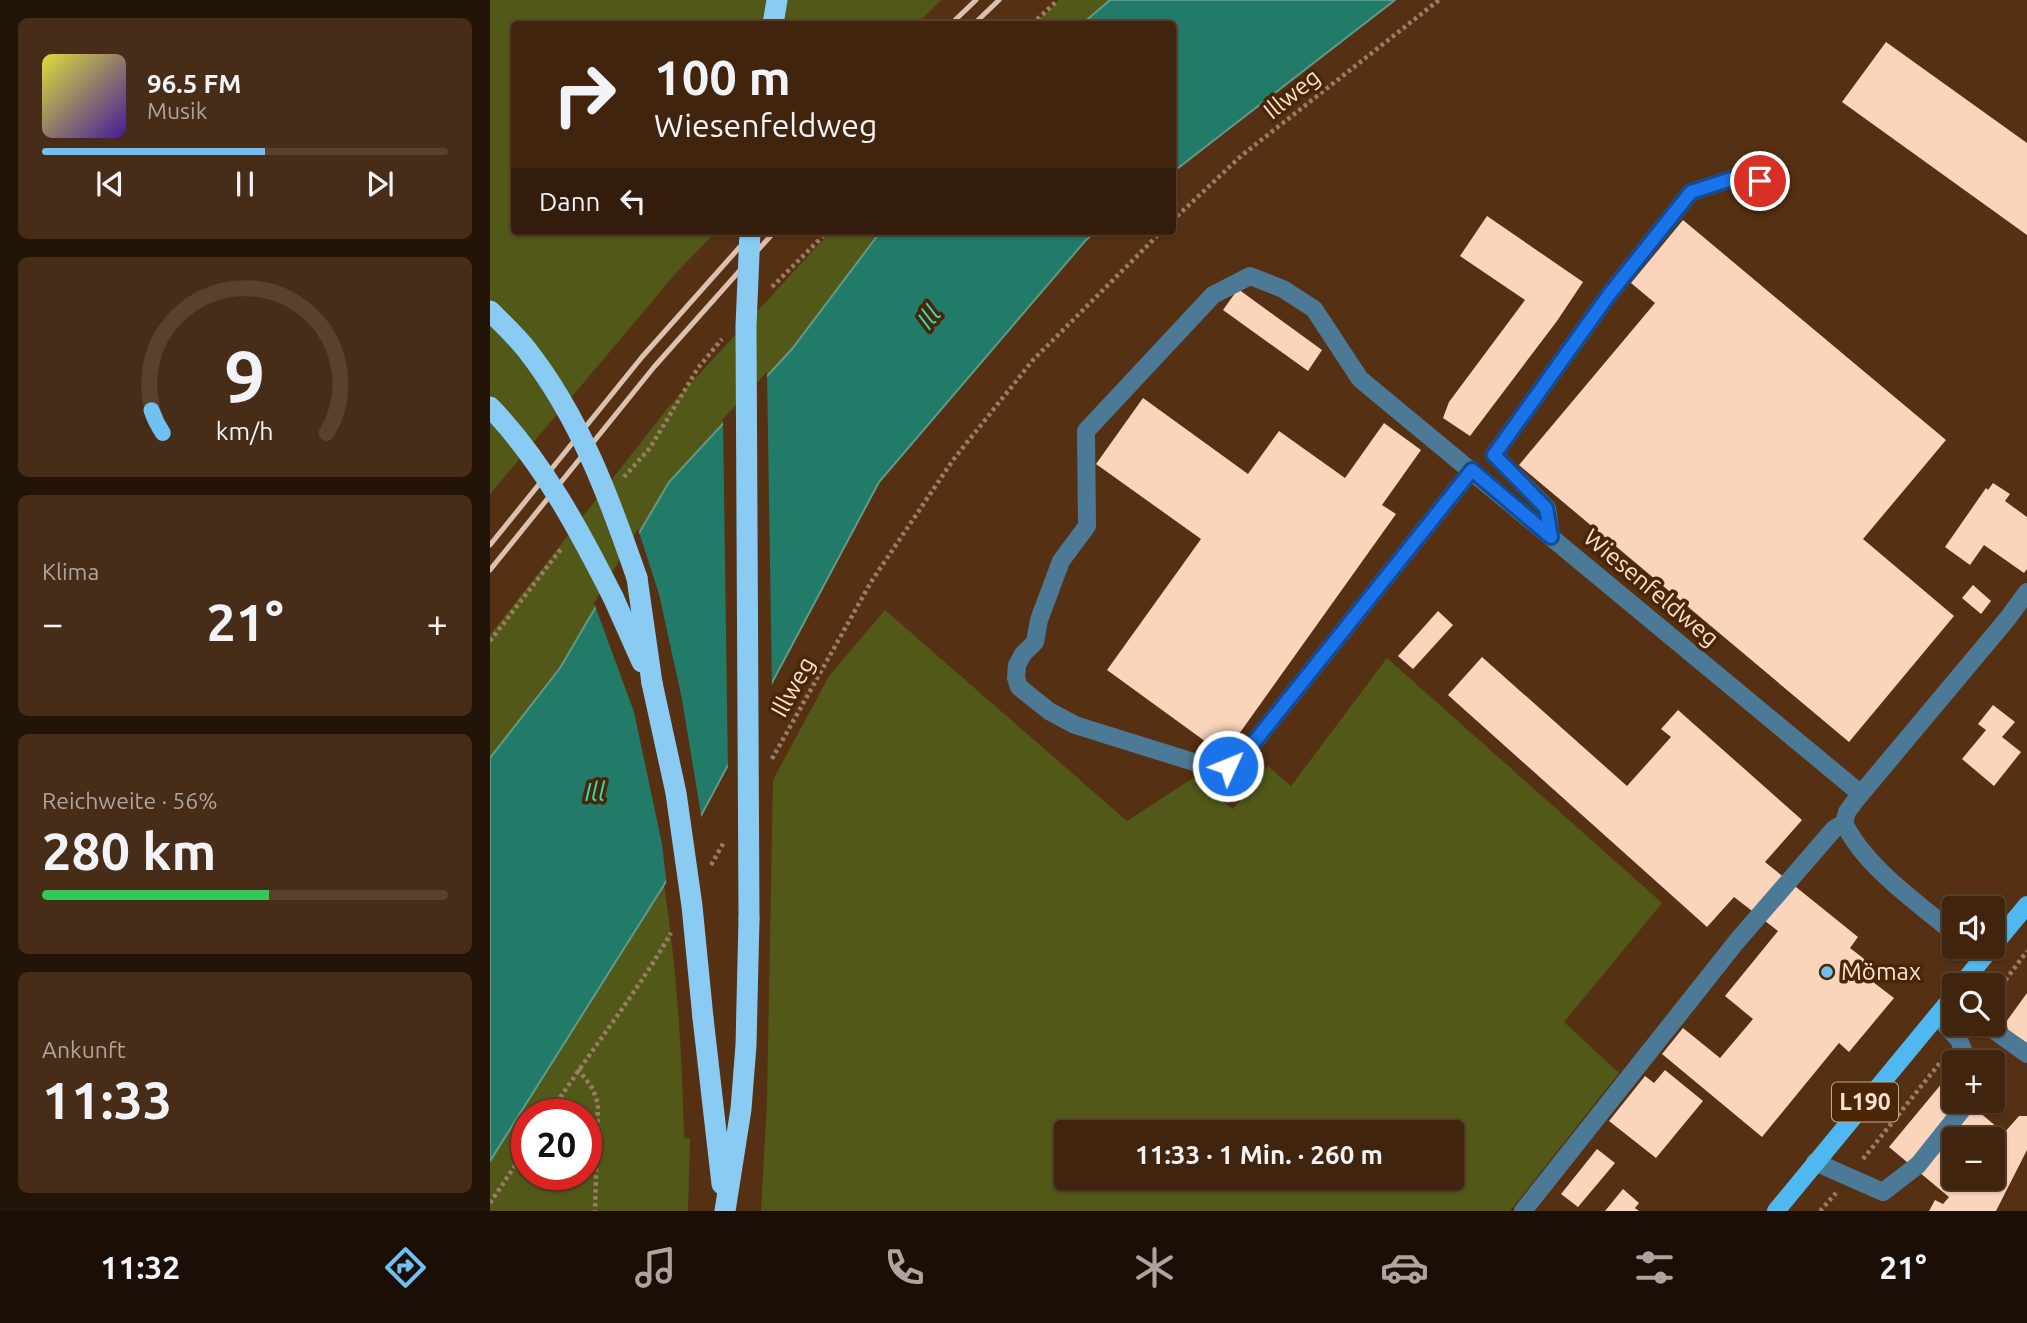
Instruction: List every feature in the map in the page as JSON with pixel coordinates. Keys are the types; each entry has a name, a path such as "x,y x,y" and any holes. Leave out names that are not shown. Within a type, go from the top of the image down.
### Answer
{"highway":[{"path":"774,21 777,0"},
{"path":"725,1211 741,1109 746,1045 749,919 746,326 750,235"},
{"path":"490,311 526,348 578,429 611,503 637,578 652,683 676,793 692,905 725,1211"},
{"path":"490,407 534,460 576,525 652,683"}],"main road":[{"name":"L190","path":"2005,928 2027,905"},
{"name":"L190","path":"1776,1211 1942,1010"}],"street":[{"path":"1551,537 1546,508 1494,455 1608,296 1691,192 1741,176 1780,186"},
{"name":"Wiesenfeldweg","path":"1472,470 1237,762 1220,768 1197,763 1075,725 1049,711 1019,687 1016,678 1017,665 1035,642 1061,561 1087,526 1086,431 1213,295 1251,276 1283,289 1314,309 1360,379 1472,470 1861,794"},
{"path":"1942,923 1878,867 1850,835 1844,823 1847,812 1861,794 2027,592"},
{"path":"1523,1211 1737,941 1834,829 1844,823"},
{"path":"1937,1016 1959,1040 1963,1050"},
{"path":"2002,1036 2027,1054"},
{"path":"1815,1162 1883,1192 1918,1166 1960,1113"}],"path":[{"path":"1035,21 1058,0"},
{"name":"Illweg","path":"1176,217 1241,156 1439,0"},
{"path":"769,290 824,235"},
{"name":"Illweg","path":"766,769 872,582 953,460 1033,360 1158,235"},
{"path":"615,487 650,449 698,368 730,329"},
{"path":"490,640 563,545"},
{"path":"706,873 726,838"},
{"path":"559,1099 652,967 672,932"},
{"path":"2005,981 2027,951"},
{"path":"1849,1177 1959,1040"},
{"path":"578,1069 593,1089 598,1104 595,1211"},
{"path":"490,1203 511,1172"}],"green space":[{"path":"490,0 941,0 920,21 511,21 511,235 713,235 676,273 490,494"},
{"path":"1060,0 1110,0 1086,21 1037,21"},
{"path":"827,235 878,235 560,668 490,758 490,635 667,409"},
{"path":"885,610 1127,821 1193,778 1233,809 1268,766 1291,786 1387,658 1662,903 1564,1022 1619,1073 1510,1211 761,1211 767,1101 773,780 829,676"},
{"path":"664,885 678,1011 684,1138 690,1139 688,1211 490,1211 490,1161 511,1128 511,1190 602,1190 602,1099 529,1099"}],"water":[{"path":"1110,0 1395,0 1176,170 1176,21 1086,21"},
{"name":"Ill","path":"878,235 1092,235 879,482 664,885 529,1099 511,1099 511,1128 490,1161 490,758 560,668 669,482 792,349"}],"pier":[{"path":"767,372 772,690 728,773 723,419"},
{"path":"638,529 659,594 682,699 702,821 667,887 662,844 634,712 594,603"}],"building":[{"path":"1886,42 2027,143 2027,235 1842,102"},
{"path":"1487,216 1583,282 1557,321 1470,436 1443,418 1449,402 1525,300 1460,256"},
{"path":"1683,220 1946,440 1863,539 1954,616 1849,742 1519,465 1655,303 1631,283"},
{"path":"1238,289 1322,350 1308,371 1223,310"},
{"path":"1143,398 1248,474 1279,431 1345,478 1384,423 1421,450 1382,505 1396,514 1224,755 1107,670 1201,539 1096,464"},
{"path":"1993,483 2010,494 2005,501 2027,517 2027,569 2024,573 1984,545 1970,565 1945,547 1986,488 1988,490"},
{"path":"1973,585 1991,601 1981,614 1962,598"},
{"path":"1438,611 1453,625 1413,669 1398,656"},
{"path":"1482,657 1627,786 1671,737 1661,729 1678,710 1802,820 1765,862 1858,937 1850,948 1863,958 1870,968 1873,982 1894,998 1849,1052 1839,1043 1762,1137 1662,1054 1683,1028 1720,1058 1753,1019 1725,996 1778,931 1734,897 1707,927 1448,695"},
{"path":"1993,705 2015,722 2002,737 2021,752 1994,786 1962,759 1986,730 1978,724"},
{"path":"2027,993 2027,1043 2008,1030 2006,1022"},
{"path":"1665,1070 1703,1101 1656,1158 1609,1121 1645,1076 1654,1083"},
{"path":"1942,1083 1942,1113 1980,1113 1997,1127 1942,1127 1942,1190 2005,1190 2005,1132 2019,1116 2027,1116 2027,1150 1996,1211 1929,1211 1935,1200 1943,1204 1949,1197 1889,1147"},
{"path":"1597,1149 1615,1163 1578,1207 1561,1194"},
{"path":"1623,1189 1639,1203 1635,1208 1639,1211 1605,1211"}],"railway":[{"path":"954,21 976,0"},
{"path":"977,21 999,0"},
{"path":"490,545 642,357 750,235"},
{"path":"490,570 654,367 771,235"}],"place":[{"name":"Mömax","path":"1827,972"}],"route":[{"path":"1228,766 1237,762 1247,751 1472,470 1551,537 1546,508 1494,455 1608,296 1691,192 1741,176 1760,181"}]}
